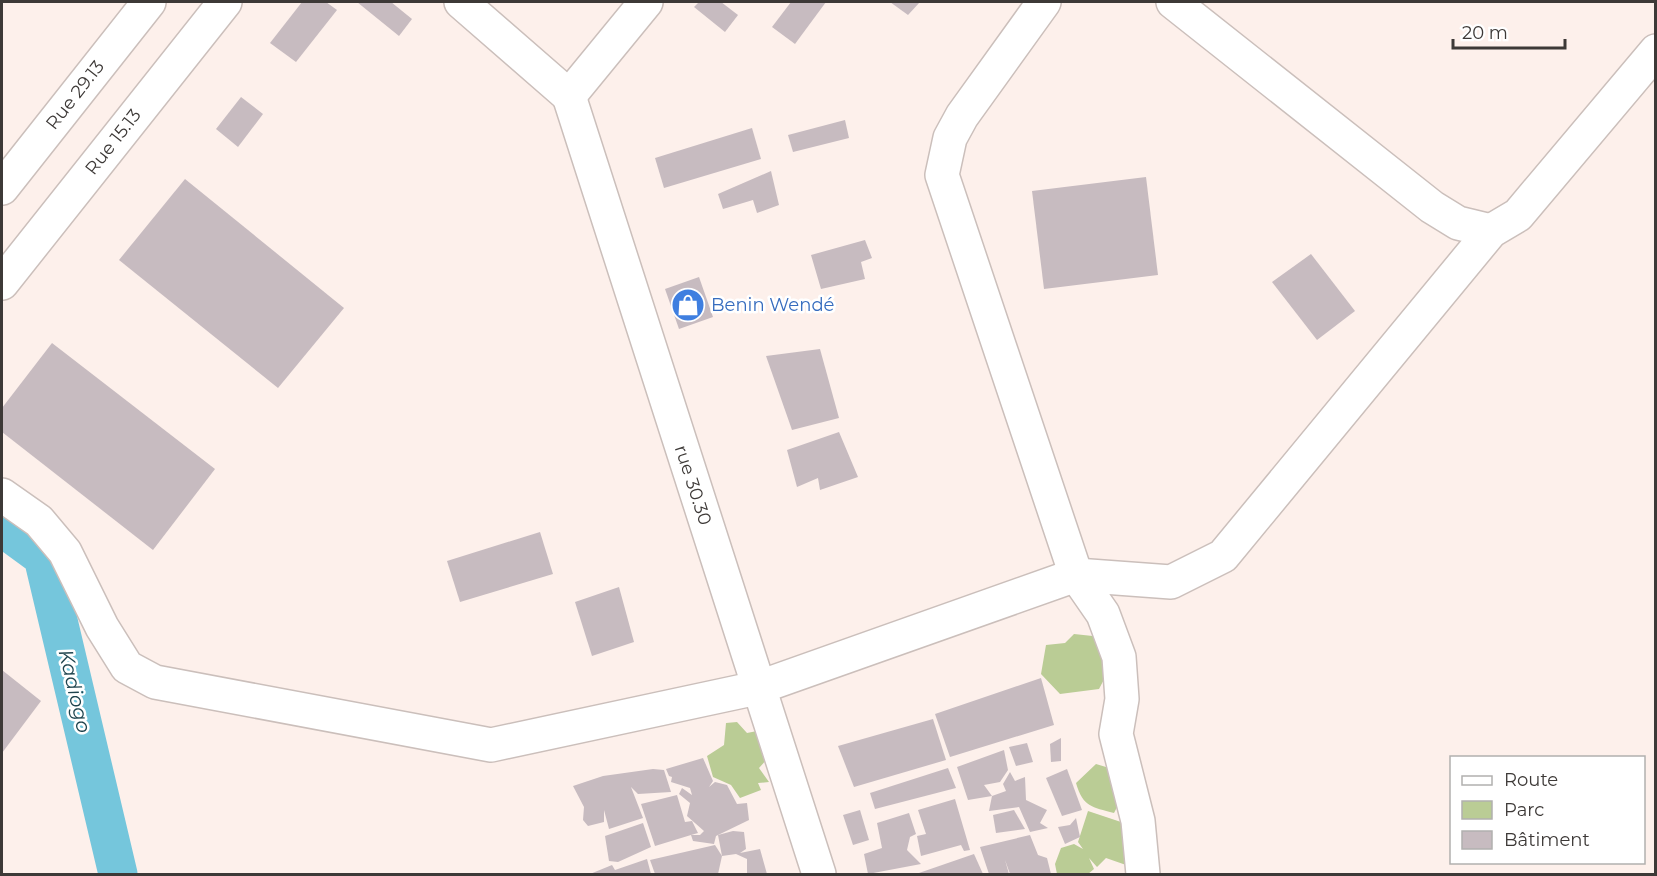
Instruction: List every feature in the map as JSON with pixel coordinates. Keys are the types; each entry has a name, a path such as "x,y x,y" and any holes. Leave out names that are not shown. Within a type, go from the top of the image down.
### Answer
{"street":[{"name":"Rue 29.13","path":"2,188 149,2"},
{"name":"Rue 15.13","path":"2,283 225,2"},
{"path":"461,2 569,96 646,2"},
{"path":"1044,2 962,116 950,138 942,175 1076,575 1103,614 1119,657 1122,699 1116,734 1138,821 1143,874"},
{"path":"1173,2 1432,207 1458,223 1491,231"},
{"path":"2,495 39,521 65,552 102,627 127,667 155,682 491,745 757,688 1076,575 1171,582 1223,556 1491,231 1518,215 1656,51"},
{"name":"rue 30.30","path":"569,96 757,688 819,874"}],"green space":[{"path":"1074,634 1102,637 1111,666 1099,689 1060,694 1041,674 1046,645 1065,643"},
{"path":"737,722 747,733 762,730 768,758 759,768 769,782 758,783 761,790 740,798 731,785 713,777 707,756 724,745 726,723"},
{"path":"1096,764 1106,767 1128,786 1114,813 1089,805 1082,797 1076,783"},
{"path":"1088,811 1121,822 1132,847 1126,865 1106,858 1097,867 1089,858 1094,869 1088,874 1057,874 1055,864 1061,848 1074,844 1083,849 1078,842"}],"building":[{"path":"302,2 326,2 337,10 296,62 270,43"},
{"path":"357,2 391,2 412,19 399,36"},
{"path":"699,2 721,2 738,15 725,32 694,7"},
{"path":"791,2 826,2 795,44 772,27"},
{"path":"890,2 920,2 908,15"},
{"path":"241,97 263,114 238,147 216,129"},
{"path":"845,120 849,138 793,152 788,135"},
{"path":"752,128 761,159 664,188 655,158"},
{"path":"771,171 779,205 757,213 753,200 723,209 718,194"},
{"path":"1146,177 1158,275 1044,289 1032,191"},
{"path":"185,179 344,308 278,388 119,260"},
{"path":"865,240 872,258 861,262 865,279 821,289 811,255"},
{"path":"1311,254 1355,311 1317,340 1272,282"},
{"path":"699,277 713,317 679,329 665,289"},
{"path":"52,343 215,469 153,550 2,432 2,408"},
{"path":"820,349 839,418 792,430 766,356"},
{"path":"839,432 858,477 820,490 818,478 797,487 787,450"},
{"path":"540,532 553,574 460,602 447,561"},
{"path":"619,587 634,642 592,656 575,602"},
{"path":"2,670 41,701 2,753"},
{"path":"1041,678 1054,725 950,757 935,714"},
{"path":"933,719 946,760 854,787 838,746"},
{"path":"1061,738 1061,761 1051,762 1050,744"},
{"path":"1027,743 1033,762 1016,766 1009,747"},
{"path":"1004,750 1008,770 1000,782 984,785 992,796 968,800 957,767"},
{"path":"703,758 713,781 709,787 715,782 727,785 737,804 747,803 749,820 716,836 714,844 693,841 691,835 700,835 704,831 687,816 690,803 679,794 682,788 692,795 690,788 671,782 672,777 666,769"},
{"path":"948,768 956,788 875,809 870,793"},
{"path":"653,769 664,770 671,792 638,794 631,787 643,818 609,829 604,810 604,822 588,826 583,820 584,807 573,786 603,776"},
{"path":"1067,769 1082,810 1062,816 1046,778"},
{"path":"1010,772 1015,781 1025,777 1026,800 1047,810 1040,823 1048,828 1030,832 1019,807 989,811 992,796 1006,791 1003,784"},
{"path":"677,795 685,822 692,821 698,833 655,846 641,804"},
{"path":"955,799 970,850 964,851 961,845 921,856 917,836 926,834 918,810"},
{"path":"860,810 869,840 853,845 843,815"},
{"path":"1014,810 1025,829 996,833 993,815"},
{"path":"909,813 916,834 910,837 907,850 921,864 868,874 864,854 882,848 877,823"},
{"path":"1076,818 1080,837 1065,844 1058,827 1070,825"},
{"path":"643,823 651,847 618,862 609,861 605,836"},
{"path":"733,831 744,832 746,849 740,853 760,849 767,874 747,874 747,859 736,854 722,856 718,835"},
{"path":"1030,835 1038,855 1047,858 1051,874 1010,874 1005,860 1009,874 989,874 980,847"},
{"path":"715,845 722,856 718,874 655,874 650,860"},
{"path":"974,854 983,874 916,874"},
{"path":"647,859 651,874 590,874 612,865 615,870"}],"waterway":[{"name":"Kadiogo","path":"2,527 43,557 118,874"}],"place":[{"name":"Benin Wendé","path":"688,305"}]}
